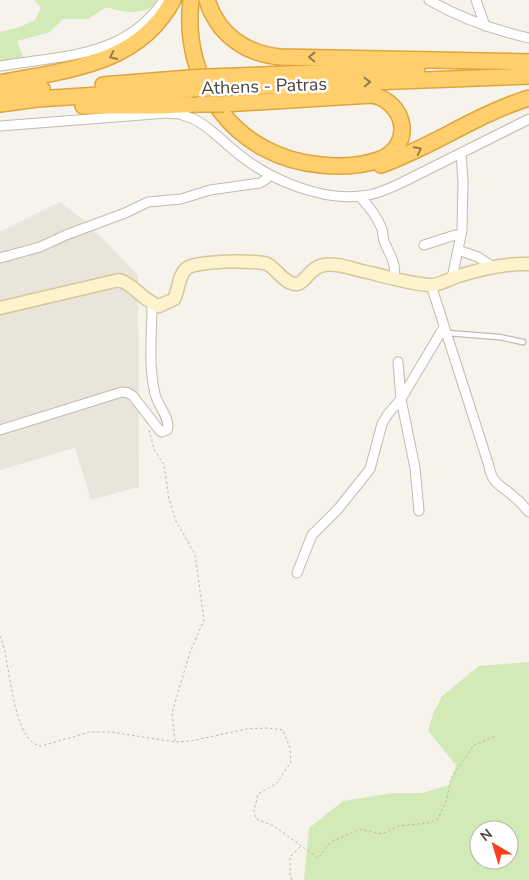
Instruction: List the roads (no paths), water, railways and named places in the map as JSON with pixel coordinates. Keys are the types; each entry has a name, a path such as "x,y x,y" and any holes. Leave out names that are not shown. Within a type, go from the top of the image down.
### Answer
{"highway":[{"path":"0,83 87,65 116,55 130,47 153,27 173,0"},
{"path":"184,0 183,26 186,55 191,72 206,101 226,127 242,141 269,158 292,166 329,172 355,171 380,166 500,109 529,98"},
{"path":"37,99 67,106 160,106 201,104 224,104 372,95 387,100 401,118 402,133 396,148 384,158 365,163 341,166 317,165 272,153 239,132 225,118 213,101 202,81 193,57 190,42 189,12 191,0"},
{"path":"207,0 214,17 226,33 242,46 266,55 529,63"},
{"name":"Athens - Patras","path":"0,104 211,82 529,63"},
{"name":"Athens - Patras","path":"211,82 529,76"},
{"name":"Athens - Patras","path":"0,92 190,84"}],"street":[{"path":"0,66 80,54 105,46 127,36 136,29 152,16 164,0"},
{"path":"428,0 457,15 485,26 529,38"},
{"path":"476,0 485,26"},
{"path":"0,126 167,113 183,115 204,126 243,158 286,183 336,196 360,197 384,191 529,119"},
{"path":"452,278 462,230 463,182 461,154"},
{"path":"0,258 40,247 66,235 125,214 148,202 181,199 210,190 260,183 270,175"},
{"path":"360,197 375,214 383,232 383,239 393,259 394,278"},
{"path":"424,245 455,235 460,238"},
{"path":"458,250 478,257 493,267"},
{"path":"0,308 119,280 125,281 152,304 159,306 171,302 176,295 185,269 192,264 204,262 261,262 270,266 291,283 296,284 301,282 312,270 325,265 334,265 431,285 493,267 529,264"},
{"path":"431,285 490,474 494,481 513,495 529,512"},
{"path":"0,430 122,392 133,396 160,431 167,430 168,423 157,400 154,387 151,356 152,304"},
{"path":"297,573 312,535 338,509 370,470 382,424 401,399 445,330"},
{"path":"398,362 401,399 415,468 419,512"}],"lane":[{"path":"445,330 523,342"}]}
